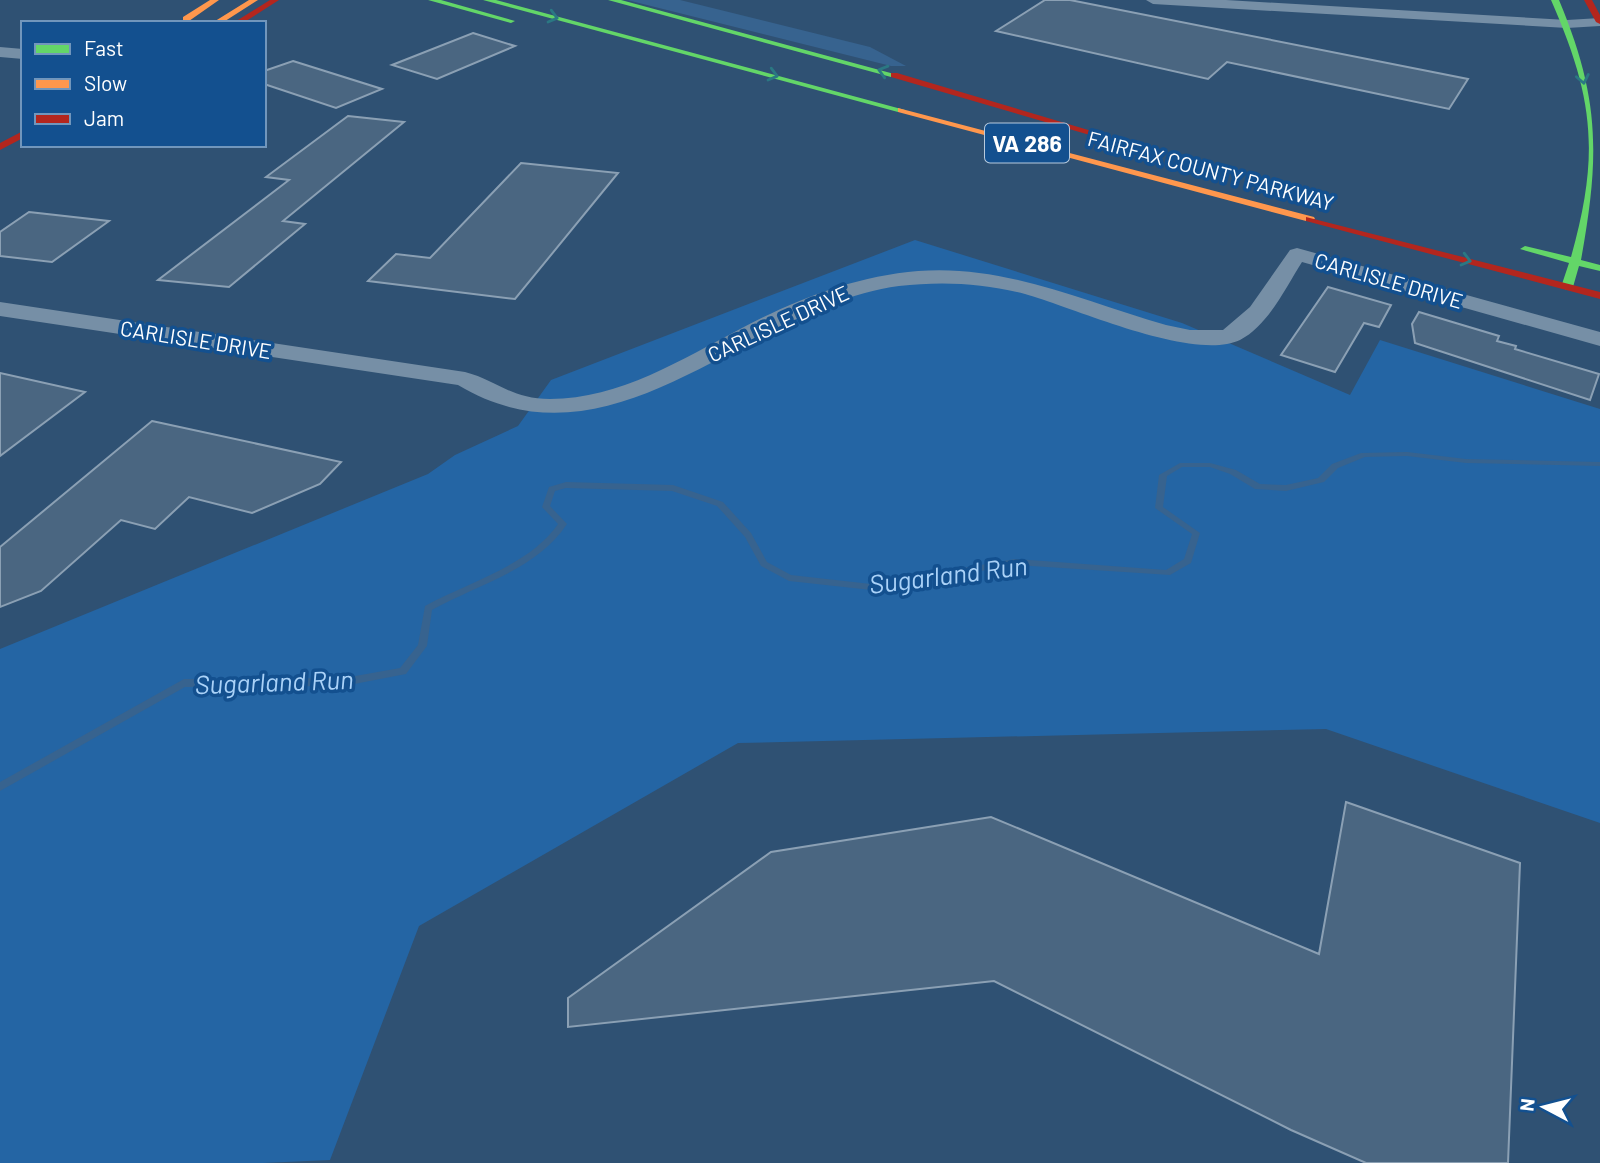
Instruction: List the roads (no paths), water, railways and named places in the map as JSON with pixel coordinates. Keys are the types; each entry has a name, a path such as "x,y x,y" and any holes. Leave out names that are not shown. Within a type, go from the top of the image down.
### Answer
{"main road":[{"path":"183,21 217,0"},
{"path":"219,21 254,0"},
{"path":"240,21 275,0"},
{"path":"432,0 791,94 1233,199"},
{"name":"FAIRFAX COUNTY PARKWAY","path":"487,0 1233,199 1572,274 1600,268"},
{"name":"FAIRFAX COUNTY PARKWAY","path":"550,0 1143,150 810,50 612,0"},
{"path":"1555,0 1580,62 1596,135 1594,176 1572,274"},
{"path":"1588,0 1600,22"},
{"path":"0,147 21,135"},
{"path":"1066,153 1121,159 1572,274 1600,274"},
{"name":"FAIRFAX COUNTY PARKWAY","path":"1509,245 1572,274 1600,296"}],"street":[{"path":"1153,0 1565,20"},
{"path":"1258,0 1600,22"},
{"path":"0,52 21,54"},
{"name":"CARLISLE DRIVE","path":"0,309 465,379 487,396 508,404 529,406 574,404 637,390 819,299 852,287 883,281 957,277 990,281 1028,288 1169,332 1202,338 1230,337 1247,324 1297,254 1600,339"}],"waterway":[{"name":"Sugarland Run","path":"0,787 184,683 344,682 403,671 422,646 428,608 522,561 554,538 563,524 546,507 552,489 566,485 673,488 720,504 748,535 764,564 789,578 871,587 1015,562 1167,573 1188,561 1196,533 1159,508 1163,475 1180,465 1210,465 1233,472 1258,487 1286,488 1321,480 1335,466 1364,455 1407,454 1466,461 1600,464"}]}
